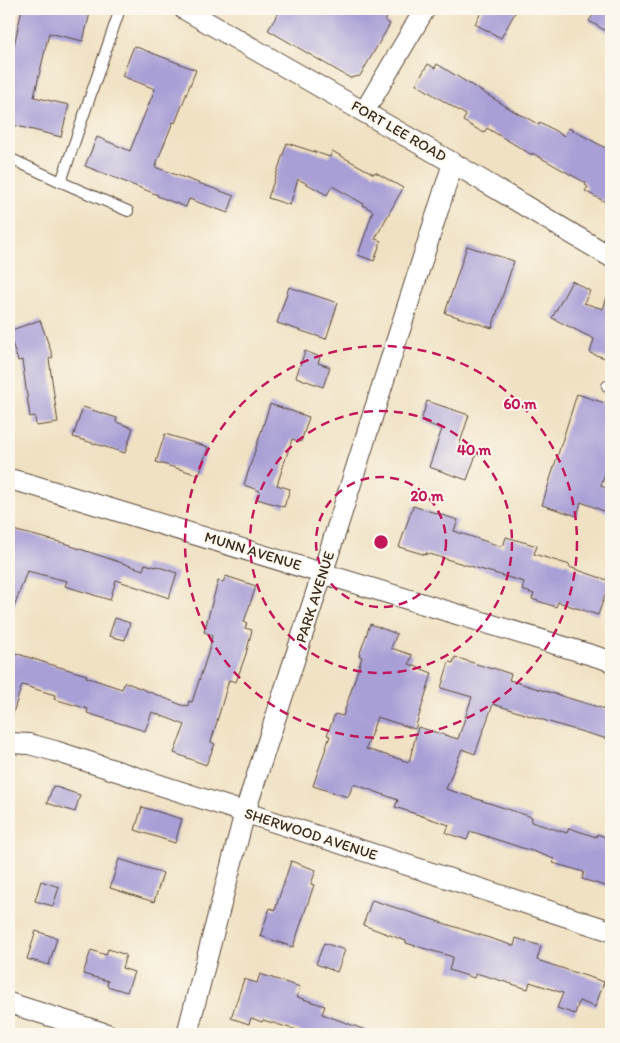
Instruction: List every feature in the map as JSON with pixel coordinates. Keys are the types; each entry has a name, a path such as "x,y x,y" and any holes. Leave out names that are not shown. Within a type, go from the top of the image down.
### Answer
{"street":[{"name":"FORT LEE ROAD","path":"184,9 453,163 611,257"},
{"path":"364,112 426,9"},
{"name":"PARK AVENUE","path":"188,1034 245,812 453,163"},
{"name":"MUNN AVENUE","path":"9,479 42,487 611,661"},
{"name":"SHERWOOD AVENUE","path":"9,743 29,744 55,751 611,931"},
{"path":"9,1003 107,1034"}],"lane":[{"path":"61,182 120,9"},
{"path":"9,158 128,211"}],"building":[{"path":"22,9 91,9 83,41 49,33 34,97 69,105 61,137 9,124 9,68"},
{"path":"281,9 392,9 385,21 390,24 360,76 350,78 268,30"},
{"path":"483,9 517,9 501,38 475,24"},
{"path":"597,9 611,9 611,34 589,21"},
{"path":"134,46 196,70 155,167 234,196 228,213 189,199 186,207 85,166 97,137 130,151 155,89 122,76"},
{"path":"428,64 435,68 437,64 539,125 540,122 564,136 569,128 611,151 611,205 585,191 588,187 585,185 586,183 532,153 532,155 487,128 484,133 463,121 466,115 416,84"},
{"path":"287,143 330,157 332,151 403,188 375,239 381,241 374,261 358,255 373,211 364,204 332,186 327,195 298,179 290,205 268,198"},
{"path":"467,246 514,261 492,328 445,313"},
{"path":"572,281 590,291 584,303 603,309 607,297 611,297 611,360 590,353 594,339 552,318"},
{"path":"289,287 338,303 326,339 277,323"},
{"path":"40,320 53,357 49,359 58,423 36,426 35,416 30,417 22,360 18,361 9,331"},
{"path":"305,351 320,357 318,363 330,367 323,387 296,377"},
{"path":"577,394 611,405 611,455 601,486 611,490 611,514 581,502 577,516 542,505"},
{"path":"427,401 469,415 459,446 477,452 467,480 429,467 442,429 421,421"},
{"path":"270,404 309,417 301,442 292,439 277,485 290,489 284,507 257,499 260,491 244,485"},
{"path":"83,407 117,418 116,422 133,428 125,453 73,437"},
{"path":"165,434 208,447 199,475 156,462"},
{"path":"413,506 458,520 454,531 503,547 506,537 537,546 534,554 570,565 569,567 610,581 598,615 558,602 556,607 532,599 534,594 522,590 524,582 426,553 426,555 399,547"},
{"path":"9,529 71,545 143,570 145,564 177,573 169,598 116,580 110,600 65,586 67,581 27,571 11,616 9,615"},
{"path":"226,576 256,586 244,622 247,623 245,628 252,630 236,682 229,680 211,742 215,744 206,765 174,753 185,725 152,712 145,731 87,713 88,709 54,699 55,695 22,685 12,716 9,716 9,651 87,675 86,677 122,689 125,682 188,706 189,701 192,702 212,641 212,635 204,632 218,581 223,582"},
{"path":"115,618 130,623 125,640 109,636"},
{"path":"370,624 397,634 391,648 412,655 409,664 432,673 415,729 377,717 366,749 409,762 418,727 458,739 472,697 441,688 449,662 453,663 455,657 511,674 509,680 611,711 611,740 493,704 475,754 462,749 446,789 532,817 531,822 567,833 569,828 596,837 597,834 611,839 611,878 608,887 582,879 584,872 553,863 554,859 538,853 473,832 470,832 467,840 446,833 449,825 395,807 398,800 357,785 353,785 348,797 313,786 330,736 327,735 335,714 343,716 362,657 359,656"},
{"path":"53,786 80,795 75,812 47,803"},
{"path":"142,807 182,819 175,843 135,830"},
{"path":"119,859 163,873 154,902 110,888"},
{"path":"291,861 316,870 311,884 314,885 293,947 260,936 270,908 275,910"},
{"path":"41,881 59,887 53,906 35,901"},
{"path":"372,900 514,946 516,938 541,946 537,960 604,982 595,1007 579,1001 575,1014 557,1008 563,993 530,982 528,989 476,973 474,978 449,970 453,957 406,943 406,941 363,925"},
{"path":"36,931 57,938 49,965 27,959"},
{"path":"324,943 345,950 337,972 316,964"},
{"path":"108,949 126,955 122,968 134,972 127,992 107,986 108,981 83,974 91,950 106,955"},
{"path":"260,974 300,987 297,997 325,1006 322,1014 371,1032 370,1034 310,1034 263,1020 262,1022 251,1018 249,1024 231,1018 244,979 257,983"}]}
